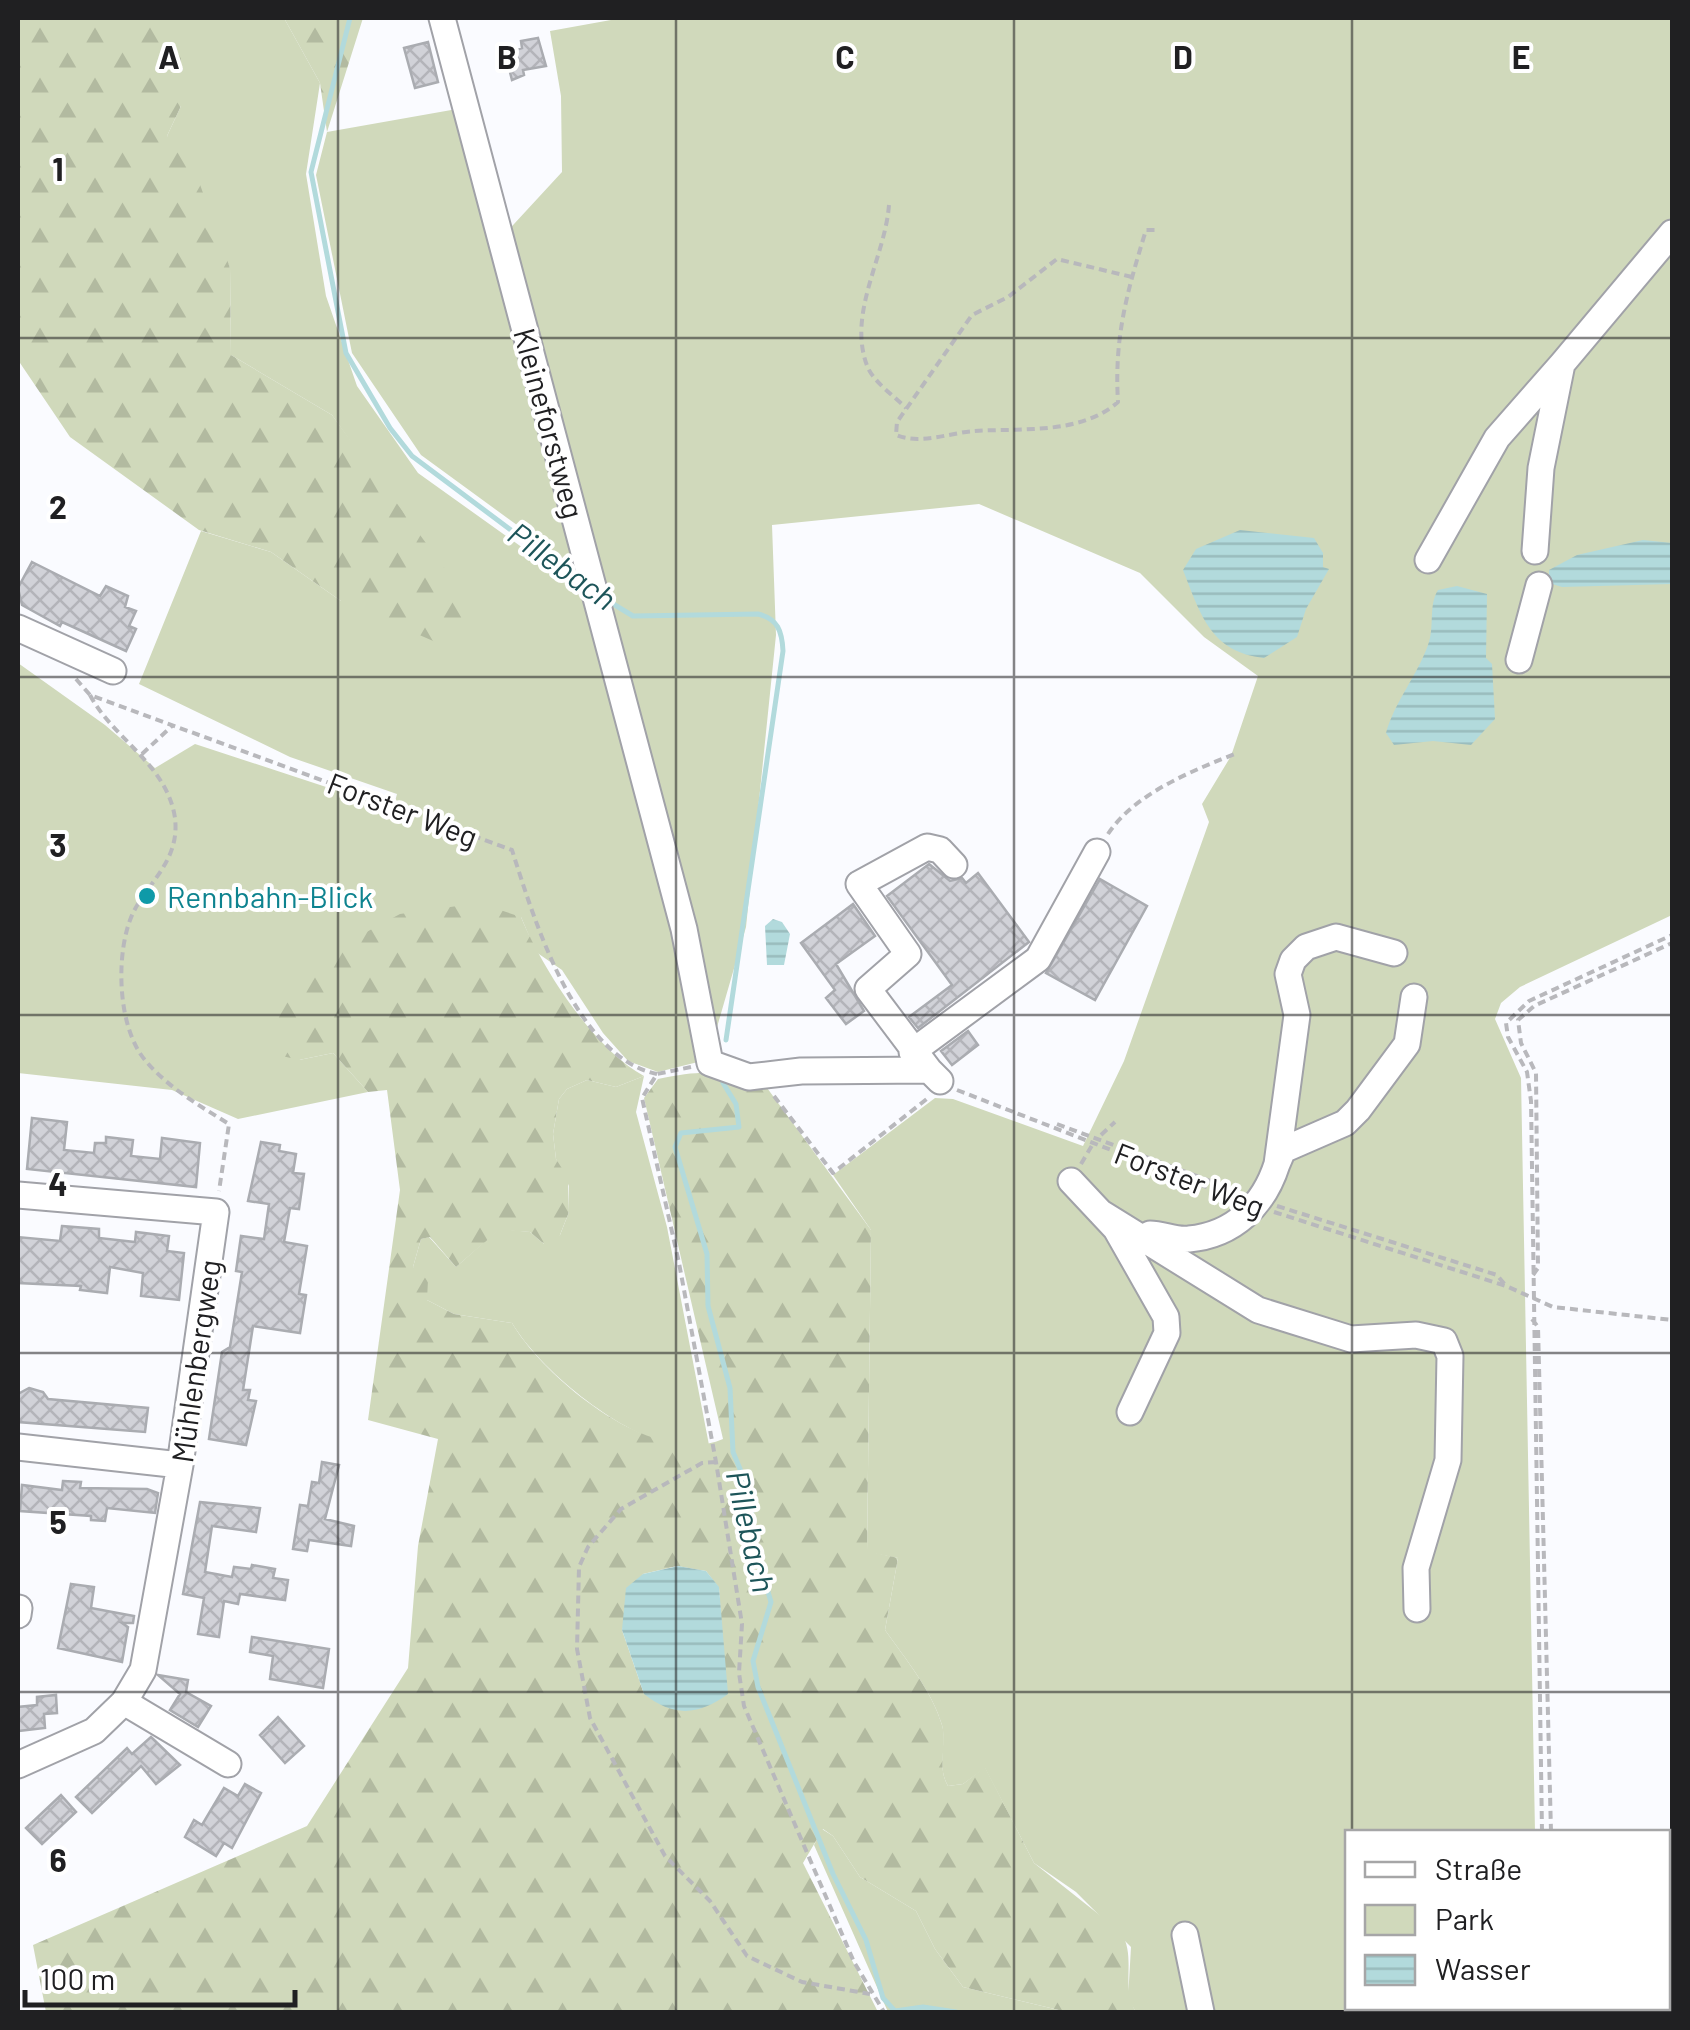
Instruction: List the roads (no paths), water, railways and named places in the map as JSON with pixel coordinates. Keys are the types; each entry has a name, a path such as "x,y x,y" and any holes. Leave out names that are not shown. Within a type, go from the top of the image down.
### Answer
{"street":[{"name":"Kleineforstweg","path":"442,18 684,929 710,1063 760,1076 801,1071 931,1072"},
{"path":"1428,560 1498,438 1672,233"},
{"path":"1535,551 1541,468 1562,364"},
{"path":"1520,660 1539,586"},
{"path":"18,628 113,671"},
{"path":"954,864 940,850 927,847 858,884 908,954 868,989 931,1072 1038,959 1097,852"},
{"path":"1277,1164 1297,1015 1288,974 1293,960 1306,946 1336,937 1394,953"},
{"path":"1138,1233 1185,1240 1250,1216 1283,1150 1345,1123 1371,1096 1407,1044 1414,997"},
{"path":"1072,1180 1116,1229 1166,1317 1167,1333 1130,1412"},
{"name":"Mühlenbergweg","path":"18,1195 216,1212 180,1465 143,1670 124,1702 94,1731 18,1764"},
{"path":"1100,1212 1258,1310 1351,1339 1416,1335 1444,1341 1450,1356 1448,1460 1416,1568 1417,1609"},
{"path":"18,1447 180,1465"},
{"path":"124,1702 228,1764"},
{"path":"1185,1936 1201,2012"}],"water":[{"path":"1240,530 1314,538 1323,553 1323,567 1329,569 1306,609 1297,637 1264,658 1246,654 1220,640 1203,616 1183,570 1196,549"},
{"path":"1643,540 1672,543 1672,584 1562,587 1549,583 1549,570 1577,555"},
{"path":"1457,586 1487,594 1486,658 1492,664 1495,719 1471,745 1433,741 1394,745 1386,733 1428,645 1435,596 1438,590"},
{"path":"773,919 782,922 790,934 784,965 767,965 765,926"},
{"path":"678,1566 706,1571 719,1587 728,1694 706,1707 686,1711 665,1707 644,1694 622,1630 626,1588 643,1574"}],"waterway":[{"name":"Pillebach","path":"350,18 311,172 346,353 390,428 412,456 583,584"},
{"name":"Pillebach","path":"605,599 633,616 758,614 774,623 781,637 783,651 726,1040"},
{"name":"Pillebach","path":"723,1083 736,1104 739,1127 681,1133 675,1147 707,1254 708,1306 730,1388 733,1452 752,1498 751,1534 771,1602 753,1661 758,1687 833,1874 866,1940 883,1998 895,2011 923,2007 956,2012"}],"place":[{"name":"Rennbahn-Blick","path":"147,896"}]}
